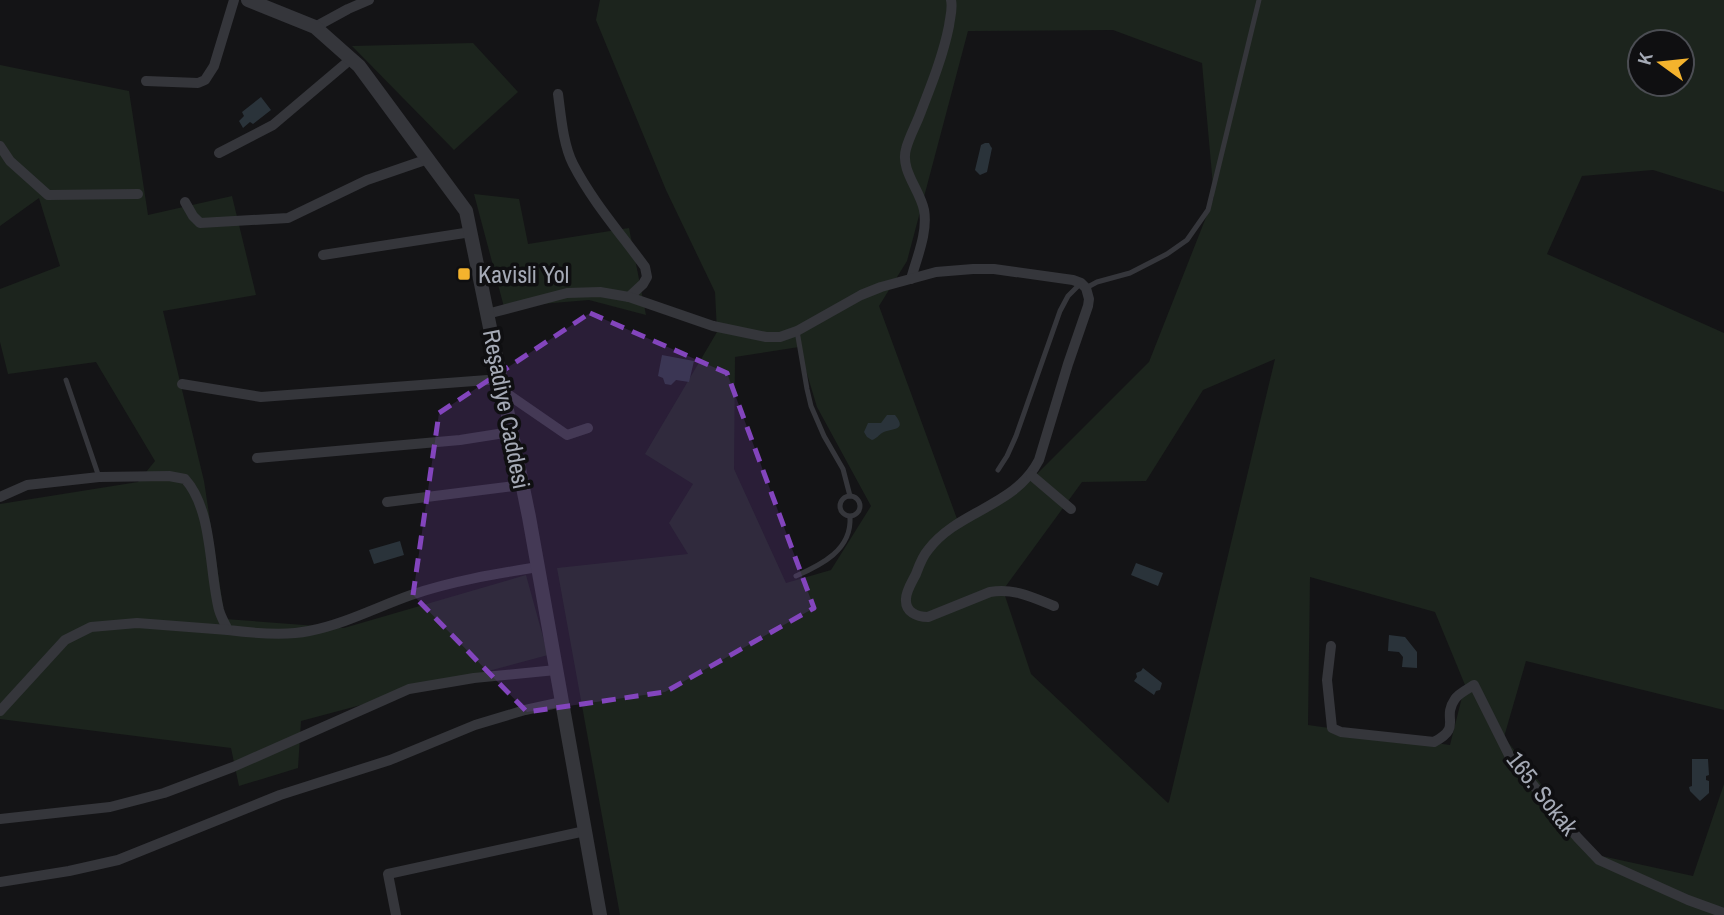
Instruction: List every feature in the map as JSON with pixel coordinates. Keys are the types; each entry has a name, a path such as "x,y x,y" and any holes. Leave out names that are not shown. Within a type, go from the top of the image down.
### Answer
{"street":[{"path":"146,80 198,83 205,80 214,66 234,0"},
{"name":"Reşadiye Caddesi","path":"248,0 315,27 359,66 466,211 538,567 600,915"},
{"path":"315,27 369,0"},
{"path":"911,279 925,221 920,197 904,159 946,38 951,0"},
{"path":"219,153 273,125 351,59"},
{"path":"558,94 562,126 572,162 599,206 645,267 647,277 629,297"},
{"path":"0,146 10,161 48,195 138,194"},
{"path":"185,202 192,216 200,223 288,218 367,180 428,159"},
{"path":"323,255 471,232"},
{"path":"487,314 567,293 600,292 629,297 713,326 766,337 780,337 797,331 861,295 881,287 954,270 994,269 1073,280 1083,286 1089,299 1088,306 1039,460 1031,475 1018,487 948,530 927,551 906,597 906,605 913,613 922,617 999,591 1021,593 1054,606"},
{"path":"182,384 261,397 502,385 567,435 588,428"},
{"path":"257,458 460,440 511,432"},
{"path":"1031,475 1071,509"},
{"path":"0,496 26,485 99,477 186,478 194,488 205,522 220,612 228,630"},
{"path":"387,502 522,485"},
{"path":"0,711 65,640 91,627 137,623 260,634 308,632 412,595 479,577 538,567"},
{"name":"165. Sokak","path":"1331,646 1327,680 1332,728 1341,732 1434,742 1446,736 1450,729 1450,709 1456,697 1474,685 1511,759 1599,860 1724,913"},
{"path":"0,819 110,807 164,793 233,767 409,689 474,678 556,670"},
{"path":"0,882 118,860 279,794 390,760 475,724 525,709 562,702"},
{"path":"396,915 388,874 585,831"}],"lane":[{"path":"998,471 1016,436 1059,311 1068,296 1083,286 1130,273 1167,254 1187,240 1208,210 1259,0"},
{"path":"797,331 811,406 843,469 850,496"},
{"path":"66,380 99,477"},
{"path":"850,496 857,499 860,506 857,514 850,517 842,514 839,506 842,499 850,496"},
{"path":"796,576 822,564 839,550 848,531 850,517"}],"highlighted area":[{"path":"590,313 727,373 814,608 665,692 527,712 413,595 439,413"}],"shaded area":[{"path":"600,0 1724,0 1724,192 1653,170 1582,176 1547,254 1724,333 1724,710 1526,661 1504,737 1597,855 1693,876 1724,784 1724,915 620,915 557,568 688,554 669,523 693,484 645,454 717,332 715,292 666,190 596,20","holes":["1113,30 1202,63 1214,197 1149,362 1036,475 960,527 879,306 907,261 968,31","799,347 817,407 871,506 831,570 786,583 734,469 735,357","1275,359 1168,803 1031,674 1003,590 1082,482 1146,481 1203,390","1310,577 1435,612 1465,685 1450,745 1308,725"]},
{"path":"473,43 518,92 454,150 352,46"},
{"path":"0,65 129,91 148,215 232,196 256,295 163,311 204,481 225,619 344,628 526,575 548,655 301,721 298,768 239,786 231,748 0,719 0,504 138,482 155,461 96,362 8,374 0,342 0,289 60,266 39,198 0,226"},
{"path":"261,97 271,110 243,128 239,121 244,116 242,112"},
{"path":"989,143 992,148 987,172 980,175 975,170 981,145"},
{"path":"474,194 519,199 528,244 629,228 646,315 589,300 504,307"},
{"path":"662,355 694,361 689,382 676,380 671,385 665,384 663,378 658,376"},
{"path":"887,415 895,415 899,420 899,427 872,440 867,437 864,432 868,423 881,423"},
{"path":"400,541 404,555 374,564 369,550"},
{"path":"1136,563 1163,573 1158,586 1131,575"},
{"path":"1389,635 1405,637 1417,652 1417,668 1402,667 1403,657 1399,652 1388,651"},
{"path":"1143,668 1162,683 1160,690 1154,695 1134,681 1136,673"},
{"path":"1692,759 1708,759 1709,775 1706,780 1709,781 1709,793 1700,801 1689,787 1692,786"}],"place":[{"name":"Kavisli Yol","path":"464,274"}]}
